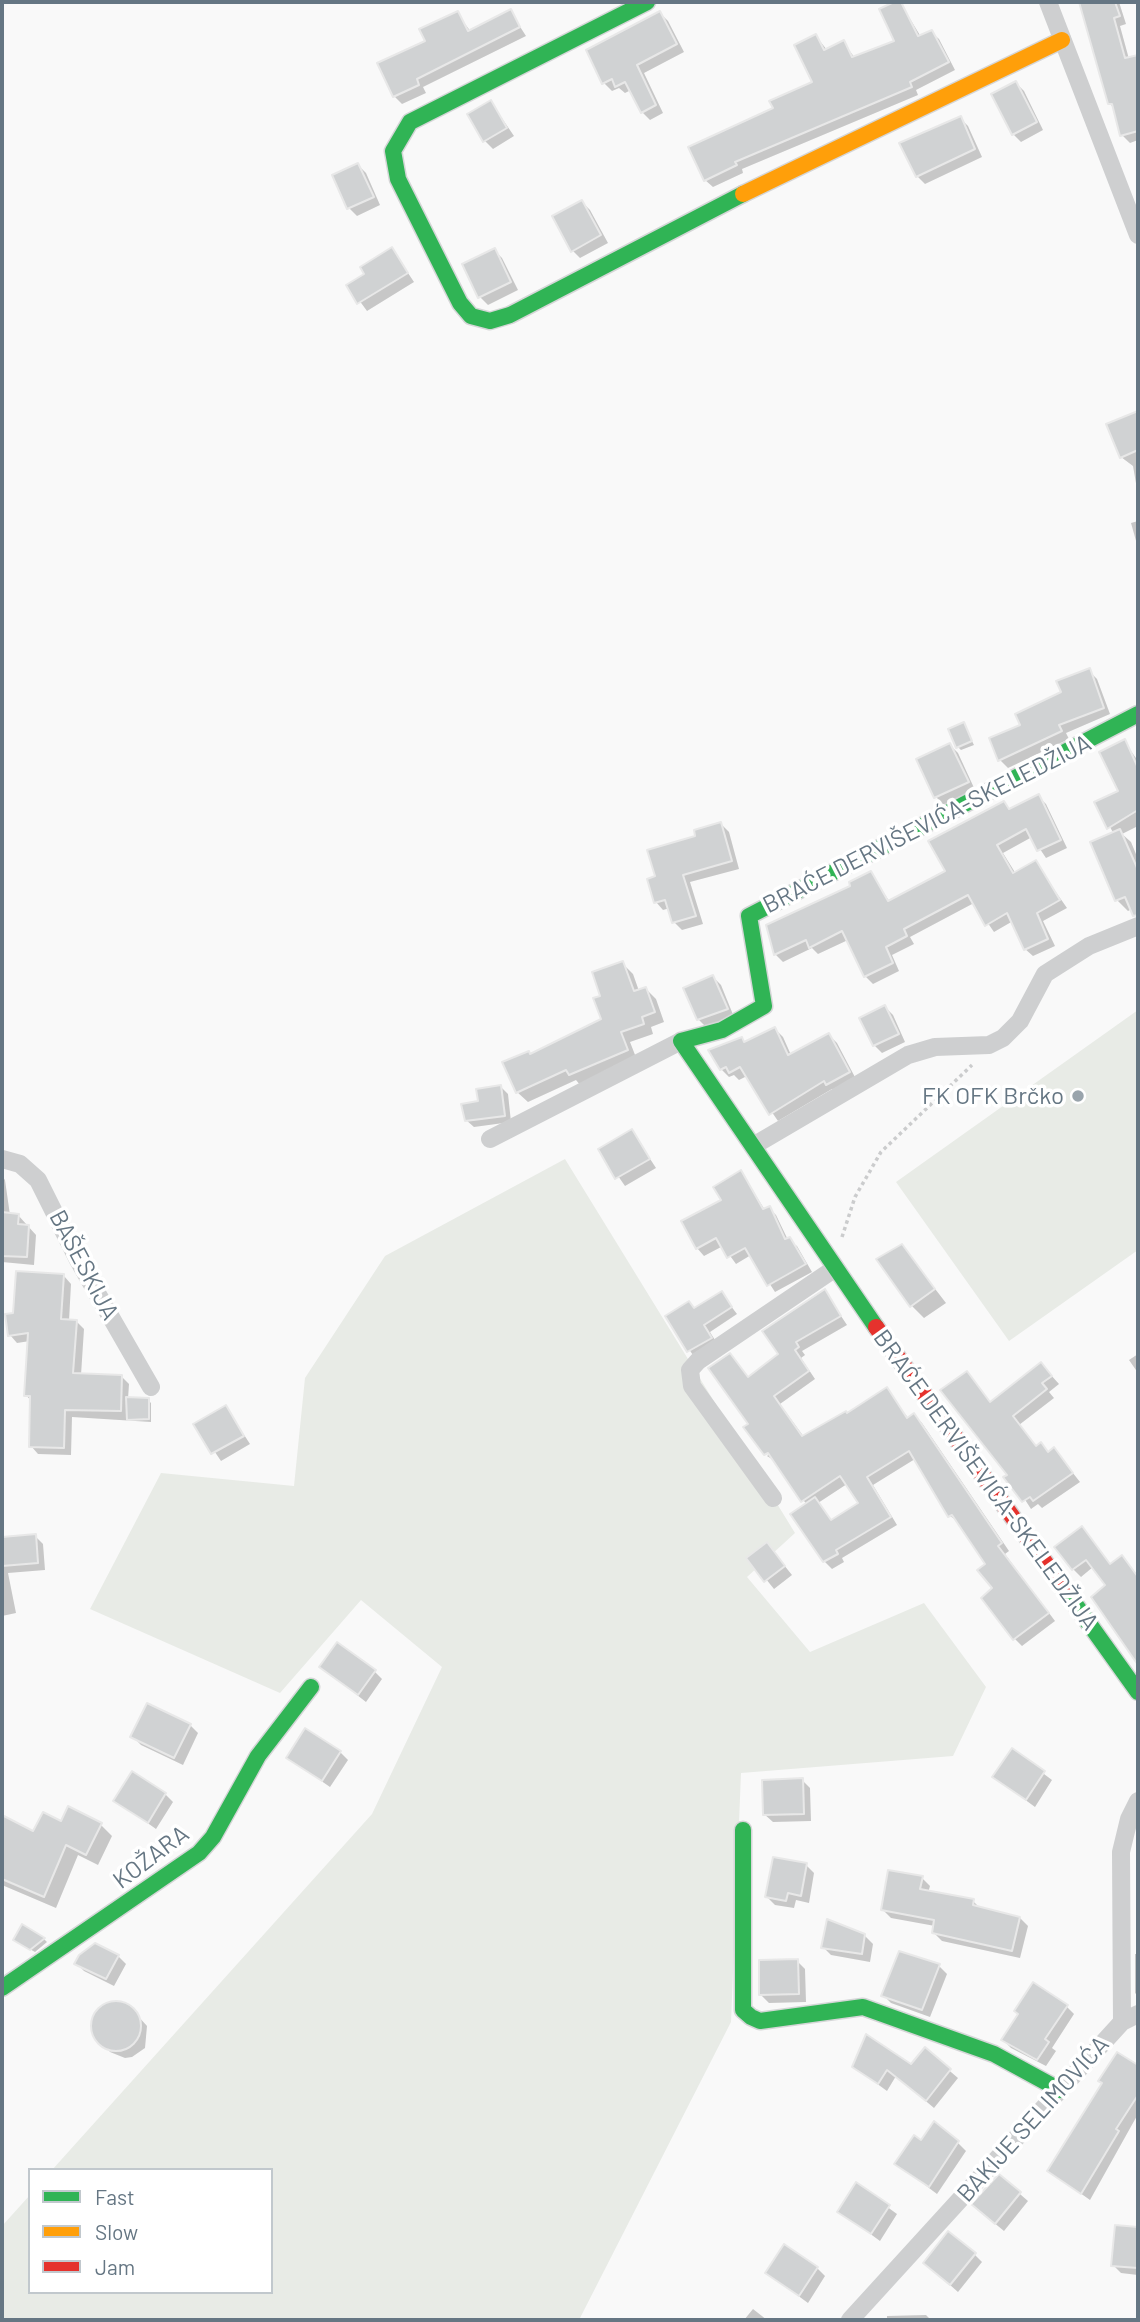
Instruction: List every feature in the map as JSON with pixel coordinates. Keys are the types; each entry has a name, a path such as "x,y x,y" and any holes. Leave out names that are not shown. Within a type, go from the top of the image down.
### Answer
{"street":[{"path":"647,2 425,113 410,122 401,133 393,151 398,179 460,303 471,316 490,321 510,314 727,201 1062,40"},
{"path":"1048,2 1138,235"},
{"name":"BRAĆE DERVIŠEVIĆA-SKELEDŽIJA","path":"1138,714 749,916 764,1006 722,1030 681,1041 834,1269 1138,1692"},
{"path":"753,1146 908,1055 935,1047 989,1045 1012,1031 1020,1021 1045,974 1089,946 1138,926"},
{"path":"491,1139 681,1041"},
{"name":"BAŠESKIJA","path":"2,1159 20,1164 38,1180 78,1260 151,1387"},
{"path":"773,1497 692,1386 690,1370 698,1361 834,1269"},
{"name":"KOŽARA","path":"2,1988 200,1853 213,1838 258,1756 311,1687"},
{"name":"BAKIJE SELIMOVIĆA","path":"850,2320 1130,2018 1121,1852 1129,1819 1138,1801"},
{"path":"743,1830 743,2010 751,2017 760,2021 790,2019 863,2007 994,2053 1060,2091"}],"path":[{"path":"834,1269 855,1197 881,1153 977,1062 989,1045"}],"shaded area":[{"name":"FK OFK Brčko","path":"1138,1010 1138,1250 1009,1341 896,1182"},
{"path":"565,1159 795,1533 747,1577 810,1652 924,1603 986,1687 953,1756 741,1773 731,2022 579,2320 2,2320 2,2226 28,2197 28,2294 273,2294 273,2168 54,2168 372,1814 442,1667 361,1600 280,1693 90,1609 161,1473 294,1486 305,1378 385,1256"}],"building":[{"path":"894,2 901,2 918,36 932,30 949,62 910,82 912,87 735,162 737,165 704,181 688,147 773,108 769,101 812,82 794,45 816,34 824,50 844,40 852,57 894,41 879,9"},
{"path":"1079,2 1115,2 1120,16 1114,18 1125,58 1138,55 1138,131 1120,136 1112,104 1108,104"},
{"path":"511,9 520,27 417,79 419,85 393,97 377,63 425,41 419,29 458,11 468,31"},
{"path":"660,11 677,44 637,65 656,105 641,113 625,82 615,87 612,79 602,84 586,50"},
{"path":"1016,81 1037,122 1012,135 991,94"},
{"path":"491,100 507,128 483,142 467,114"},
{"path":"961,116 975,149 916,177 899,143"},
{"path":"358,163 374,197 347,209 332,175"},
{"path":"582,200 601,235 571,252 552,216"},
{"path":"392,247 408,273 357,304 346,285 364,274 360,267"},
{"path":"495,248 511,282 478,298 462,264"},
{"path":"1138,411 1138,450 1120,458 1106,424"},
{"path":"1090,668 1104,708 1059,725 1062,731 998,761 989,738 1020,725 1015,714 1061,692 1056,681"},
{"path":"964,722 972,741 956,748 948,729"},
{"path":"1125,739 1138,768 1138,810 1107,829 1094,802 1118,791 1099,752"},
{"path":"950,743 969,782 934,798 916,759"},
{"path":"1039,794 1061,840 1037,851 1026,829 997,845 1013,873 1036,860 1060,900 1037,913 1048,939 1024,950 1007,913 985,926 968,895 904,929 907,936 886,947 893,963 864,977 842,931 809,948 806,940 774,955 766,925 850,886 849,882 871,871 888,901 945,871 928,841 1004,801 1009,809"},
{"path":"721,822 732,861 683,875 696,916 672,923 665,900 654,903 647,879 655,876 647,850 695,836 694,830"},
{"path":"1120,829 1138,870 1138,915 1133,916 1125,897 1115,901 1090,842"},
{"path":"623,961 634,991 646,987 655,1012 642,1017 644,1024 621,1032 628,1050 569,1075 566,1070 516,1093 502,1062 529,1051 530,1054 601,1019 593,998 600,996 592,972"},
{"path":"713,975 728,1009 697,1020 683,988"},
{"path":"885,1005 899,1034 873,1046 859,1018"},
{"path":"775,1027 788,1055 829,1033 850,1072 826,1085 824,1081 769,1115 740,1067 729,1073 726,1067 720,1070 708,1050 742,1037 744,1042"},
{"path":"501,1085 505,1116 465,1121 461,1104 478,1101 476,1089"},
{"path":"632,1129 650,1159 615,1179 598,1149"},
{"path":"741,1170 763,1209 770,1206 785,1239 790,1237 806,1264 767,1286 745,1248 727,1258 716,1238 696,1249 681,1221 721,1200 713,1187"},
{"path":"2,1212 19,1214 18,1224 29,1225 27,1257 2,1256"},
{"path":"902,1244 935,1289 910,1307 876,1259"},
{"path":"16,1271 64,1274 61,1319 77,1320 73,1373 122,1375 121,1411 65,1410 64,1448 29,1447 30,1396 24,1396 28,1333 8,1336 5,1314 13,1313"},
{"path":"825,1289 841,1316 796,1342 799,1347 795,1350 809,1371 774,1396 802,1436 846,1411 847,1413 887,1387 907,1418 914,1413 1002,1543 998,1546 1049,1613 1013,1640 981,1598 992,1588 977,1570 985,1564 952,1515 948,1517 909,1451 867,1477 891,1517 836,1550 838,1554 823,1562 790,1514 815,1497 831,1520 858,1503 840,1476 801,1502 768,1453 764,1455 743,1427 748,1424 708,1368 730,1353 748,1377 778,1354 762,1331"},
{"path":"722,1291 732,1307 704,1325 712,1338 687,1352 665,1316 689,1301 694,1308"},
{"path":"1041,1362 1052,1376 1042,1383 1047,1389 1013,1416 1036,1446 1041,1442 1048,1452 1054,1447 1073,1473 1033,1501 1030,1497 1022,1502 1003,1477 1007,1475 940,1390 967,1371 990,1402"},
{"path":"126,1397 149,1398 149,1419 127,1420"},
{"path":"226,1405 244,1436 211,1454 193,1424"},
{"path":"1082,1526 1110,1564 1122,1555 1138,1577 1138,1665 1091,1597 1105,1585 1086,1560 1072,1570 1054,1547"},
{"path":"36,1534 38,1563 2,1566 2,1537"},
{"path":"767,1542 785,1566 764,1582 746,1558"},
{"path":"337,1642 376,1670 358,1695 319,1667"},
{"path":"147,1703 191,1724 174,1758 130,1737"},
{"path":"305,1728 341,1751 322,1781 286,1758"},
{"path":"1012,1748 1045,1771 1026,1800 992,1777"},
{"path":"132,1771 166,1793 148,1823 113,1801"},
{"path":"803,1778 804,1814 763,1815 762,1780"},
{"path":"68,1806 102,1823 86,1855 66,1845 44,1897 2,1879 2,1815 33,1831 43,1812 61,1821"},
{"path":"773,1857 807,1863 801,1896 788,1893 786,1901 765,1897"},
{"path":"888,1870 923,1876 920,1889 974,1899 973,1905 1020,1917 1012,1951 932,1933 934,1920 881,1910"},
{"path":"827,1919 865,1934 862,1954 821,1948"},
{"path":"22,1924 45,1938 30,1950 13,1940"},
{"path":"95,1943 119,1955 106,1979 74,1964 79,1955"},
{"path":"899,1951 940,1964 922,2010 881,1996"},
{"path":"798,1959 799,1994 759,1995 759,1960"},
{"path":"1033,1982 1068,2005 1045,2039 1049,2042 1037,2060 1001,2040 1018,2014 1014,2011"},
{"path":"116,2001 134,2008 141,2026 134,2044 116,2051 98,2044 91,2026 98,2008"},
{"path":"866,2034 911,2064 925,2047 951,2069 926,2101 887,2070 878,2084 852,2067"},
{"path":"1117,2052 1138,2065 1138,2095 1116,2129 1119,2131 1081,2194 1047,2171 1102,2083 1098,2081"},
{"path":"934,2121 959,2141 929,2187 894,2164 914,2135 921,2140"},
{"path":"999,2174 1021,2192 995,2224 971,2204"},
{"path":"856,2182 890,2205 871,2234 837,2212"},
{"path":"1115,2225 1138,2227 1138,2268 1111,2266"},
{"path":"948,2231 976,2253 950,2285 923,2263"},
{"path":"784,2244 818,2267 799,2296 765,2273"}],"traffic: fast":[{"path":"647,2 410,122 393,151 398,179 460,303 471,316 490,321 510,315 743,194"},
{"path":"876,1327 681,1041 722,1030 764,1006 749,916 1138,714"},
{"path":"1065,1590 1138,1692"},
{"path":"2,1988 199,1853 213,1837 258,1756 311,1687"},
{"path":"743,1830 743,2010 751,2017 760,2021 863,2007 994,2054 1060,2090"}],"traffic: slow":[{"path":"743,194 1062,40"}],"traffic: jam":[{"path":"876,1327 1065,1590"}],"place":[{"name":"FK OFK Brčko","path":"1078,1096"}]}
